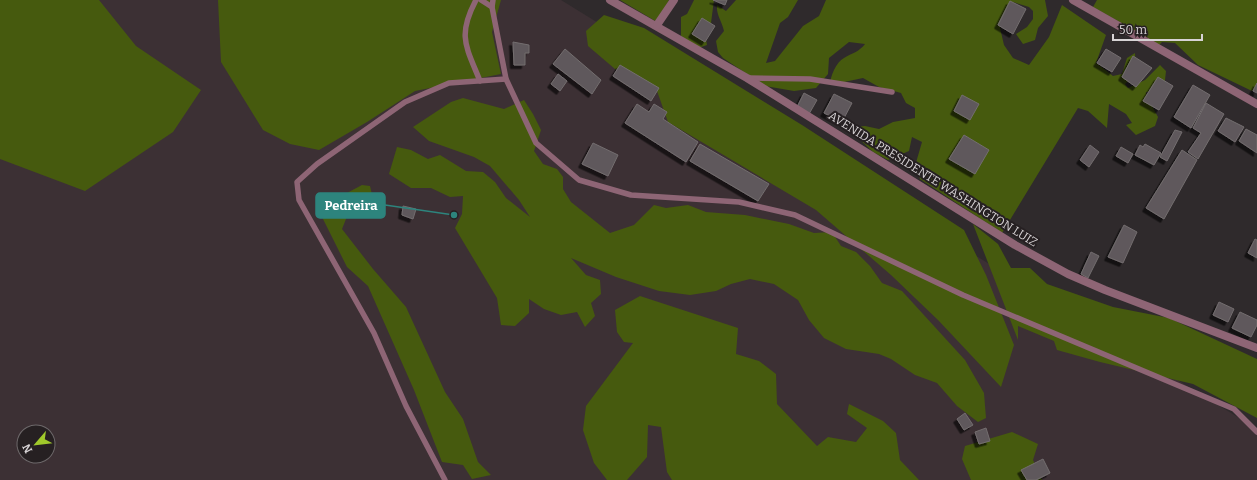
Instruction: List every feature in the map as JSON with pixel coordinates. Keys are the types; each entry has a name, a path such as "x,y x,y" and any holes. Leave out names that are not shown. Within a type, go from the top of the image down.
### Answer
{"street":[{"name":"AVENIDA PRESIDENTE WASHINGTON LUIZ","path":"610,0 657,25 747,78 1015,245 1068,274 1105,290 1257,348"},
{"path":"657,25 674,0"},
{"path":"1073,0 1087,3 1257,104"}],"lane":[{"path":"476,0 467,18 464,43 480,81"},
{"path":"481,0 492,7"},
{"path":"493,0 492,7 506,79 536,143 579,180 631,195 739,202 795,215 963,295 1234,409 1257,432"},
{"path":"747,78 810,79 892,92"},
{"path":"445,480 406,406 374,333 299,200 297,182 317,164 406,102 449,83 506,79"}],"shaded area":[{"path":"0,0 561,0 1257,429 1257,480 0,480"}],"green space":[{"path":"0,0 99,0 136,46 201,90 173,132 85,191 0,159"},
{"path":"218,0 501,0 492,32 501,74 415,91 367,122 319,150 290,144 263,130 221,62"},
{"path":"620,0 669,0 657,22"},
{"path":"694,0 714,0 711,23 704,27 707,45 698,48 681,36 681,17 687,14"},
{"path":"736,0 798,0 788,17 780,23 766,63 775,61 803,26 819,16 826,0 1045,0 1048,16 1038,28 1035,40 1023,44 1016,34 1027,27 1033,19 1033,11 1029,7 1013,2 1006,14 1000,28 1004,45 1013,58 1029,65 1049,37 1062,5 1106,35 1096,63 1113,76 1122,74 1127,58 1135,53 1136,73 1125,84 1128,88 1145,80 1160,65 1166,71 1164,89 1158,92 1146,92 1148,99 1158,117 1155,126 1136,135 1126,125 1132,123 1126,114 1109,104 1107,128 1088,111 1078,108 1002,233 920,179 915,166 922,142 912,137 909,151 888,160 873,152 853,133 855,127 865,126 879,129 893,122 915,118 915,108 906,103 901,93 879,87 863,78 830,85 832,74 838,63 844,58 858,51 865,44 849,42 829,58 828,74 816,88 794,91 765,86 723,58 718,52 716,41 724,31 717,12 717,5 726,11"},
{"path":"1097,0 1257,0 1257,87 1252,91 1198,65 1175,43 1162,42 1155,49 1148,46 1143,35 1093,7"},
{"path":"604,15 644,28 802,125 964,230 986,275 1014,345 1001,387 938,320 891,275 816,210 668,122 657,91 615,69 588,46 586,31"},
{"path":"463,98 504,109 524,100 541,130 534,151 543,164 557,169 563,177 563,189 571,202 610,233 634,225 654,205 666,208 688,205 706,212 745,215 789,224 814,233 832,232 841,246 856,252 870,266 882,283 902,291 965,360 984,393 986,418 978,422 957,406 937,383 915,375 891,359 879,354 846,349 824,338 809,320 798,300 774,284 750,279 731,284 716,291 690,295 659,291 616,277 571,258 586,275 600,280 601,294 591,303 595,316 585,327 577,312 561,315 544,309 529,299 529,313 515,326 501,325 497,298 455,228 462,214 463,196 450,197 431,188 411,188 389,174 397,147 411,150 428,159 440,155 466,171 483,172 495,182 506,198 530,217 519,200 490,166 474,157 429,141 413,127 451,102"},
{"path":"362,185 370,186 373,199 348,214 342,229 373,269 406,307 445,392 463,419 478,462 491,475 472,479 463,465 442,462 414,390 368,286 347,267 321,215 345,194"},
{"path":"973,224 998,244 1011,268 1030,268 1047,284 1113,307 1169,318 1257,359 1257,418 1193,384 1100,362 1057,350 1054,341 1018,326 1018,340"},
{"path":"640,296 738,328 736,354 759,361 776,374 777,404 817,446 828,437 856,442 867,428 847,414 849,404 883,421 896,433 900,460 919,480 672,480 667,472 661,427 648,425 647,457 627,480 607,480 594,463 583,430 586,406 633,343 624,342 617,332 615,310"},
{"path":"1012,432 1038,444 1033,460 1042,480 971,480 962,459 965,446"}],"building":[{"path":"713,0 727,0 725,5"},
{"path":"1010,1 1026,9 1013,34 998,25"},
{"path":"702,18 715,26 705,42 692,34"},
{"path":"513,42 529,45 529,53 525,53 525,65 514,65"},
{"path":"565,49 601,80 592,94 553,64"},
{"path":"1106,49 1121,58 1112,72 1097,63"},
{"path":"1133,56 1152,68 1136,87 1122,77"},
{"path":"620,65 659,88 651,101 613,76"},
{"path":"558,74 567,81 560,91 551,84"},
{"path":"1158,77 1173,86 1159,110 1143,101"},
{"path":"1257,83 1257,93 1253,91"},
{"path":"1193,85 1210,95 1191,128 1174,117"},
{"path":"804,93 817,100 809,114 797,107"},
{"path":"834,94 852,103 842,122 824,113"},
{"path":"962,95 979,104 970,120 954,111"},
{"path":"1206,103 1224,114 1198,159 1188,152 1201,133 1193,128"},
{"path":"637,104 649,112 654,104 667,112 663,119 698,142 686,162 625,123"},
{"path":"1226,118 1244,127 1235,142 1218,131"},
{"path":"1246,129 1257,135 1257,153 1239,141"},
{"path":"1175,130 1182,132 1167,161 1160,157"},
{"path":"964,135 989,150 975,174 949,159"},
{"path":"593,143 618,155 608,176 582,164"},
{"path":"700,144 769,184 758,201 690,161"},
{"path":"1145,144 1161,153 1154,165 1135,155 1140,145 1143,147"},
{"path":"1090,145 1099,152 1089,167 1080,160"},
{"path":"1121,147 1133,154 1128,163 1116,156"},
{"path":"1182,150 1197,160 1164,219 1146,208"},
{"path":"403,206 416,209 413,219 402,215"},
{"path":"1124,225 1137,232 1123,263 1108,257"},
{"path":"1255,239 1257,240 1257,258 1248,253"},
{"path":"1091,252 1099,256 1088,278 1081,274"},
{"path":"1219,302 1234,309 1228,322 1213,315"},
{"path":"1240,312 1257,320 1257,325 1251,337 1232,328"},
{"path":"965,413 973,425 964,430 957,419"},
{"path":"986,428 990,441 979,444 975,432"},
{"path":"1043,459 1050,473 1036,480 1027,480 1021,470"}],"place":[{"name":"Pedreira","path":"454,215"}]}
